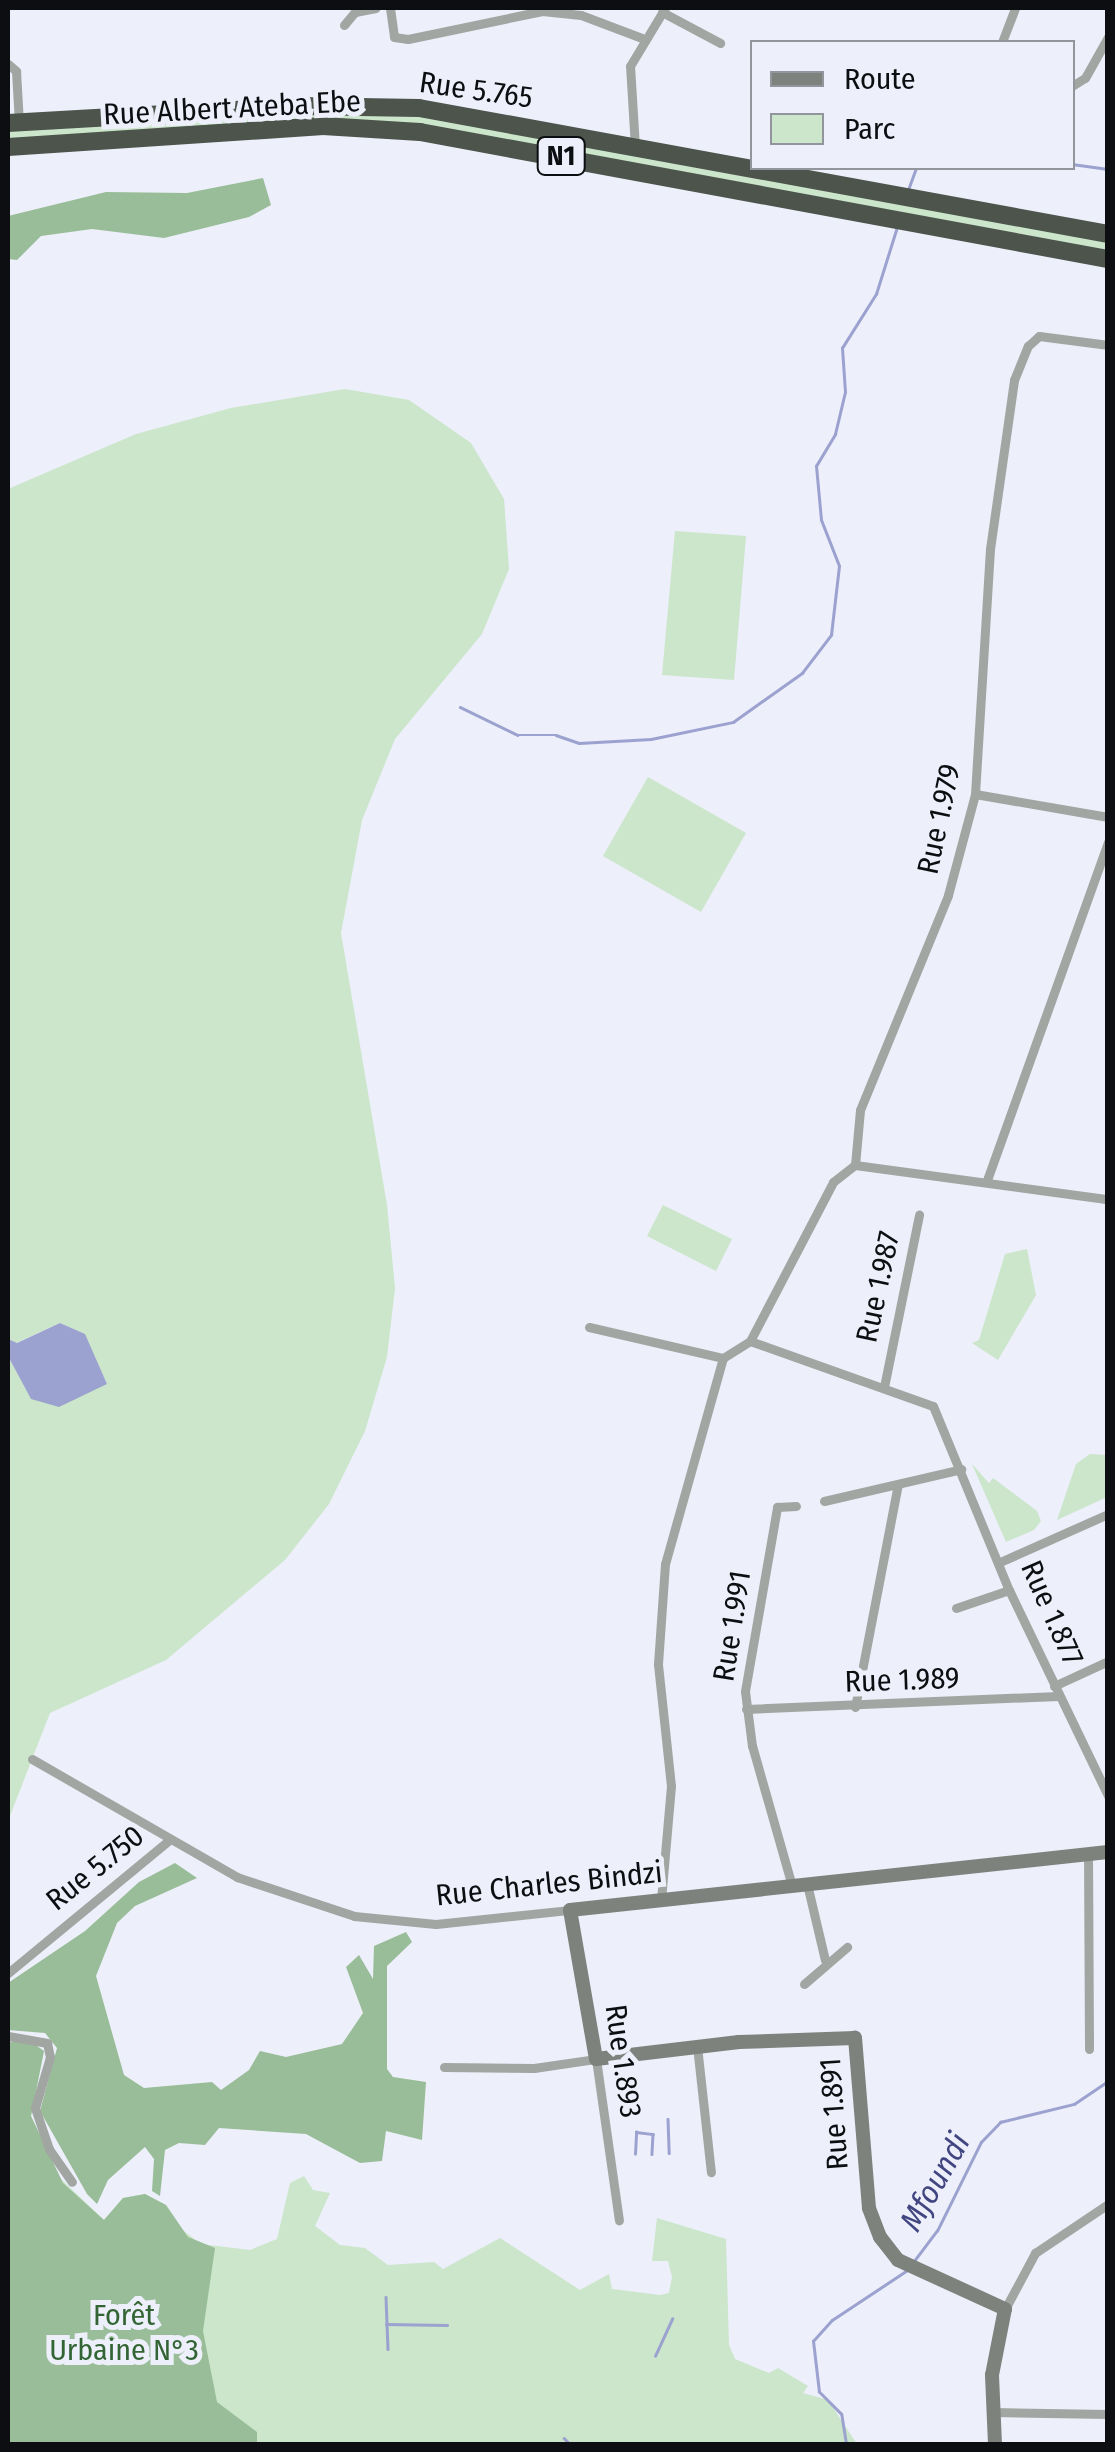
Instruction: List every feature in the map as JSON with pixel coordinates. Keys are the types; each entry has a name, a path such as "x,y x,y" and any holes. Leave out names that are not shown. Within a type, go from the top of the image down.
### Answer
{"highway":[{"name":"Rue 5.765","path":"13,123 366,104 487,118 635,147"},
{"name":"Rue Albert Ateba Ebe","path":"8,148 323,126 420,132 1108,259"},
{"name":"N1","path":"635,147 750,167"},
{"name":"N1","path":"766,170 1108,234"}],"street":[{"path":"344,25 355,12 376,8"},
{"path":"390,8 394,37 408,39 542,12 581,16 642,38"},
{"path":"1003,40 1014,8"},
{"path":"635,147 629,76 642,38 663,10 720,43"},
{"path":"1075,84 1088,75 1108,37"},
{"path":"8,64 16,71 13,123"},
{"name":"Rue 1.979","path":"855,1165 871,1077 948,894 976,794 990,549 1014,380 1028,346 1040,336 1108,345"},
{"path":"976,794 1108,817"},
{"path":"987,1180 1108,842"},
{"path":"661,1900 671,1786 658,1664 660,1595 723,1358 750,1341 833,1182 855,1165 1108,1199"},
{"name":"Rue 1.987","path":"918,1215 884,1387 933,1406 1000,1562"},
{"path":"588,1327 723,1358"},
{"path":"750,1341 785,1358 884,1387"},
{"path":"824,1501 961,1469"},
{"path":"855,1707 898,1484"},
{"name":"Rue 1.991","path":"796,1506 777,1507 746,1709 825,1960"},
{"name":"Rue 1.877","path":"1108,1514 1000,1562 1056,1691 1108,1661"},
{"path":"956,1608 1009,1590"},
{"path":"1056,1691 1108,1796"},
{"name":"Rue 1.989","path":"746,1709 855,1707 1056,1691"},
{"name":"Rue Charles Bindzi","path":"32,1759 168,1841 285,1896 386,1923 478,1922 1108,1852"},
{"name":"Rue 5.750","path":"8,1973 168,1841"},
{"path":"1088,1853 1089,2049"},
{"name":"Rue 1.893","path":"570,1910 619,2220"},
{"path":"804,1984 825,1960 847,1948"},
{"path":"8,2036 47,2044 50,2058 35,2108 72,2182"},
{"name":"Rue 1.891","path":"596,2059 697,2046 855,2038 870,2208 898,2260 1005,2310"},
{"path":"697,2046 711,2172"},
{"path":"444,2067 534,2068 596,2059"},
{"path":"995,2444 992,2375 1005,2310 1035,2254 1108,2204"},
{"path":"992,2412 1108,2414"}],"green space":[{"path":"361,109 464,120 1107,239 1107,250 461,131 8,142 8,130"},
{"path":"263,178 271,205 249,217 164,238 92,229 41,236 17,260 8,259 8,216 106,192 187,193"},
{"path":"345,389 409,400 471,443 504,499 509,569 482,634 395,739 362,820 341,933 387,1205 395,1288 387,1357 365,1431 329,1504 285,1560 166,1660 50,1713 8,1821 8,1356 31,1398 107,1384 84,1334 60,1323 16,1343 8,1339 8,489 136,434 231,408"},
{"path":"675,531 746,536 734,680 662,675"},
{"path":"648,777 746,833 701,912 603,856"},
{"path":"663,1205 732,1239 716,1271 647,1236"},
{"path":"1027,1249 1036,1295 998,1360 972,1343 979,1340 1005,1254"},
{"path":"1090,1454 1107,1455 1107,1497 1057,1520 1076,1464"},
{"path":"972,1464 989,1483 993,1478 1037,1511 1041,1521 1034,1530 1006,1542"},
{"path":"175,1863 197,1878 135,1906 117,1923 96,1976 124,2075 144,2088 212,2082 221,2090 249,2070 260,2051 286,2057 342,2044 363,2013 346,1967 359,1955 373,1979 374,1946 406,1932 412,1942 387,1966 387,2069 393,2077 426,2082 422,2140 386,2131 382,2161 360,2163 306,2134 219,2128 205,2145 179,2143 165,2150 160,2196 152,2191 154,2159 145,2147 108,2180 97,2204 87,2194 40,2111 57,2048 45,2033 8,2030 8,1983 85,1931 139,1882"},
{"path":"30,2041 44,2051 31,2116 63,2183 104,2220 123,2198 145,2194 166,2205 188,2237 215,2248 203,2331 217,2402 257,2432 257,2444 8,2444 8,2042"},
{"name":"Forêt Urbaine N°3","path":"8,2042 44,2051 31,2116 58,2176 104,2220 123,2198 145,2194 166,2205 180,2228 201,2244 250,2250 277,2239 290,2183 304,2176 313,2190 330,2193 315,2226 340,2245 365,2248 388,2265 434,2262 443,2269 500,2238 580,2290 609,2274 612,2289 660,2295 669,2293 672,2277 668,2261 652,2261 657,2218 726,2239 729,2345 735,2359 769,2373 778,2368 808,2386 803,2393 828,2400 857,2444 8,2444"}],"water":[{"path":"60,1323 85,1334 107,1384 59,1407 31,1399 8,1356 8,1339 17,1343"}],"waterway":[{"path":"1075,164 1108,169"},
{"path":"908,190 915,170"},
{"path":"460,707 518,735 556,735 579,743 651,739 733,722 802,673 831,635 839,566 821,520 816,466 835,434 845,392 842,348 876,294 897,227"},
{"name":"Mfoundi","path":"914,2261 937,2231 981,2142 1000,2122 1074,2104 1108,2081"},
{"path":"668,2119 669,2153"},
{"path":"635,2154 636,2132 653,2134 652,2154"},
{"name":"Mfoundi","path":"846,2444 841,2414 819,2392 813,2341 832,2320 906,2271"},
{"path":"386,2297 388,2349"},
{"path":"655,2356 672,2319"},
{"path":"386,2324 447,2325"},
{"path":"564,2438 570,2444"}]}
